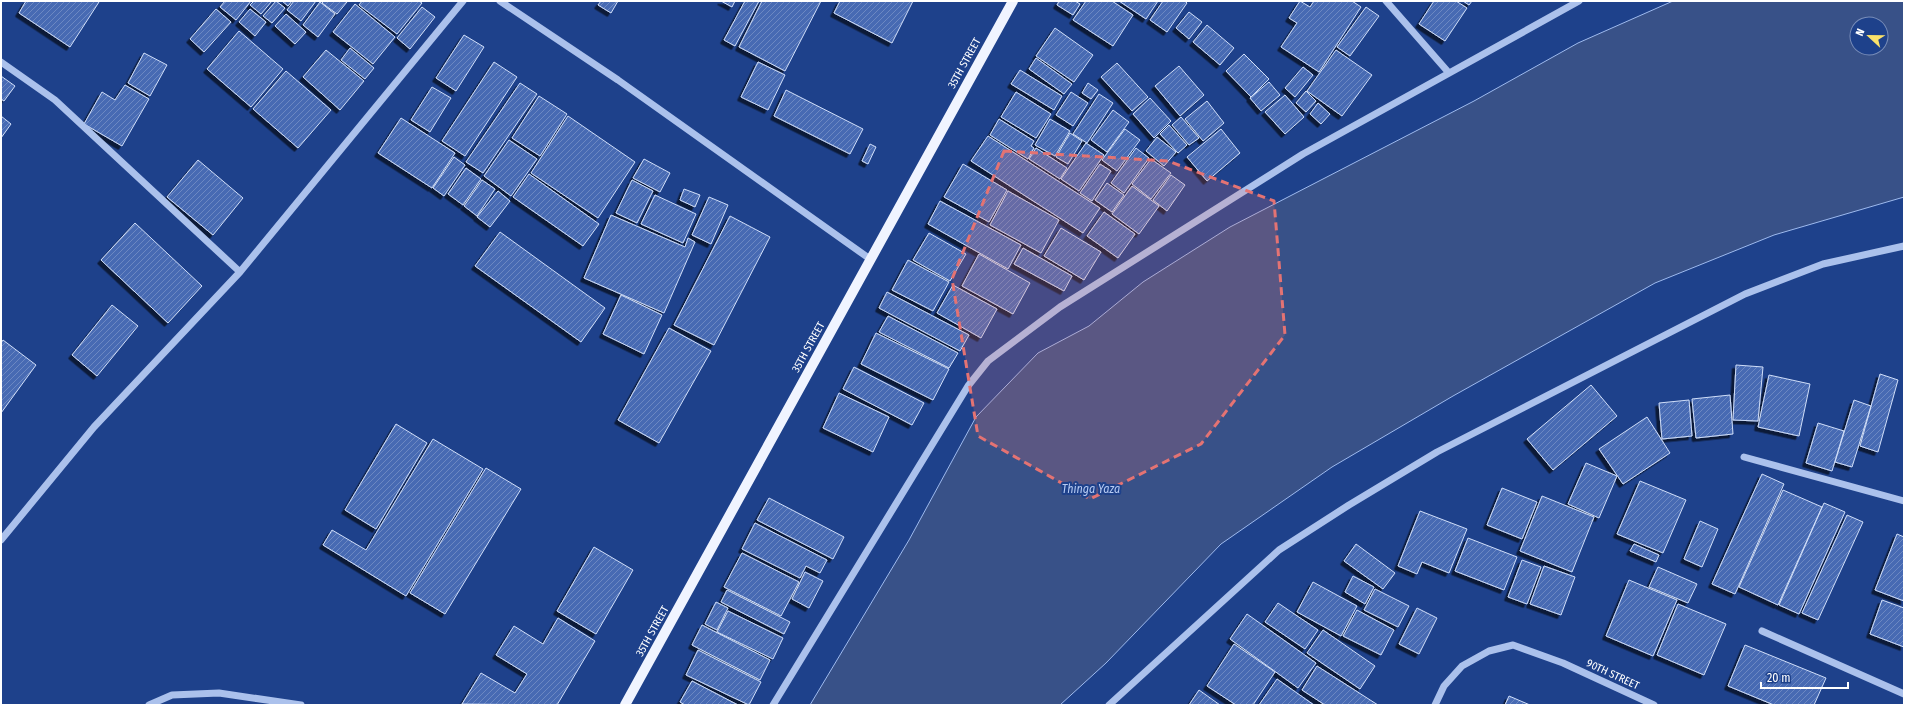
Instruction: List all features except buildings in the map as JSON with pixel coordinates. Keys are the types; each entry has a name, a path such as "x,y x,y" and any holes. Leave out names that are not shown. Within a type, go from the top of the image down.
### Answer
{"main road":[{"name":"35TH STREET","path":"625,705 1013,1"}],"street":[{"path":"1,540 94,427 240,272 463,1"},
{"path":"500,1 618,80 870,259"},
{"path":"1386,1 1449,73"},
{"path":"773,705 968,386 988,361 1011,342 1060,307 1303,154 1579,1"},
{"path":"1,62 54,100 240,272"},
{"path":"1109,705 1279,550 1349,505 1438,452 1744,294 1823,264 1904,246"},
{"path":"1744,457 1904,501"},
{"path":"1762,631 1904,694"},
{"name":"90TH STREET","path":"1435,705 1444,686 1462,666 1489,651 1513,645 1563,663 1654,705"},
{"path":"149,705 172,695 219,693 302,705"}],"highlighted area":[{"path":"1004,151 1168,161 1274,201 1285,335 1201,444 1090,499 978,436 952,279"}],"water":[{"name":"Thinga Yaza","path":"1673,1 1904,1 1904,197 1774,235 1655,283 1453,396 1332,467 1221,544 1106,663 1060,705 810,705 909,540 976,417 1038,353 1089,326 1143,282 1230,227 1474,101 1578,43"}]}
